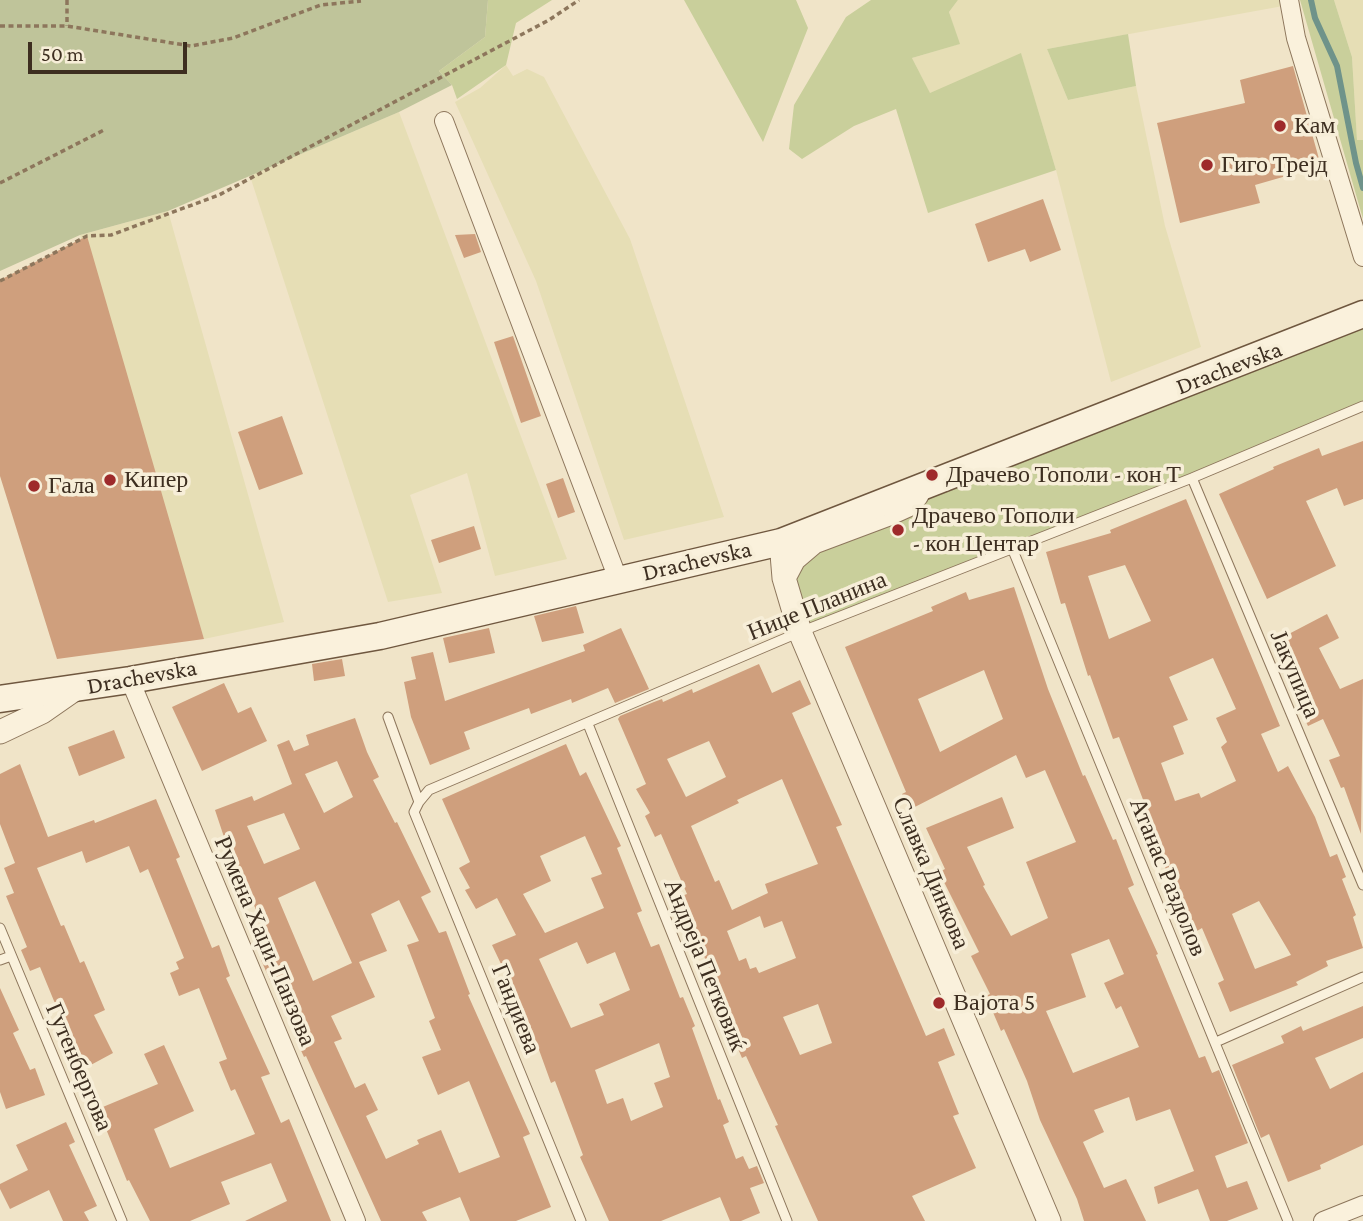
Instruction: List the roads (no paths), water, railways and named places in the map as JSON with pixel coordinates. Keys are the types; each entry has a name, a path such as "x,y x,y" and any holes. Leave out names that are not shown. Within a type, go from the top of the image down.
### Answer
{"main road":[{"name":"Drachevska","path":"0,699 130,680 380,636 781,542 1363,314"}],"street":[{"path":"1289,0 1296,38 1363,257"},
{"path":"444,121 618,579"},
{"path":"784,578 794,559 814,542 908,505 928,485"},
{"name":"Славка Динкова","path":"781,542 784,578 800,632 1049,1221"},
{"name":"Румена Хаџи-Панзова","path":"130,680 356,1221"},
{"path":"0,732 42,712 75,689"},
{"path":"1323,1221 1363,1205"}],"lane":[{"name":"Ниџе Планина","path":"414,812 429,790 800,632 1192,478 1363,406"},
{"name":"Јакупица","path":"1192,478 1363,885"},
{"name":"Атанас Раздолов","path":"1012,548 1288,1221"},
{"path":"388,718 419,802"},
{"name":"Андреја Петковиќ","path":"588,724 787,1221"},
{"name":"Гандиева","path":"414,812 581,1221"},
{"name":"Гутенбергова","path":"0,928 122,1221"},
{"path":"0,960 11,956"},
{"path":"1216,1042 1363,977"}],"waterway":[{"path":"1311,0 1315,18 1337,66 1363,188"}],"place":[{"name":"Кам","path":"1280,126"},
{"name":"Гиго Трејд","path":"1207,165"},
{"name":"Драчево Тополи - кон Т","path":"932,475"},
{"name":"Кипер","path":"110,480"},
{"name":"Гала","path":"34,486"},
{"name":"Драчево Тополи - кон Центар","path":"898,530"},
{"name":"Вајота 5","path":"939,1003"}]}
